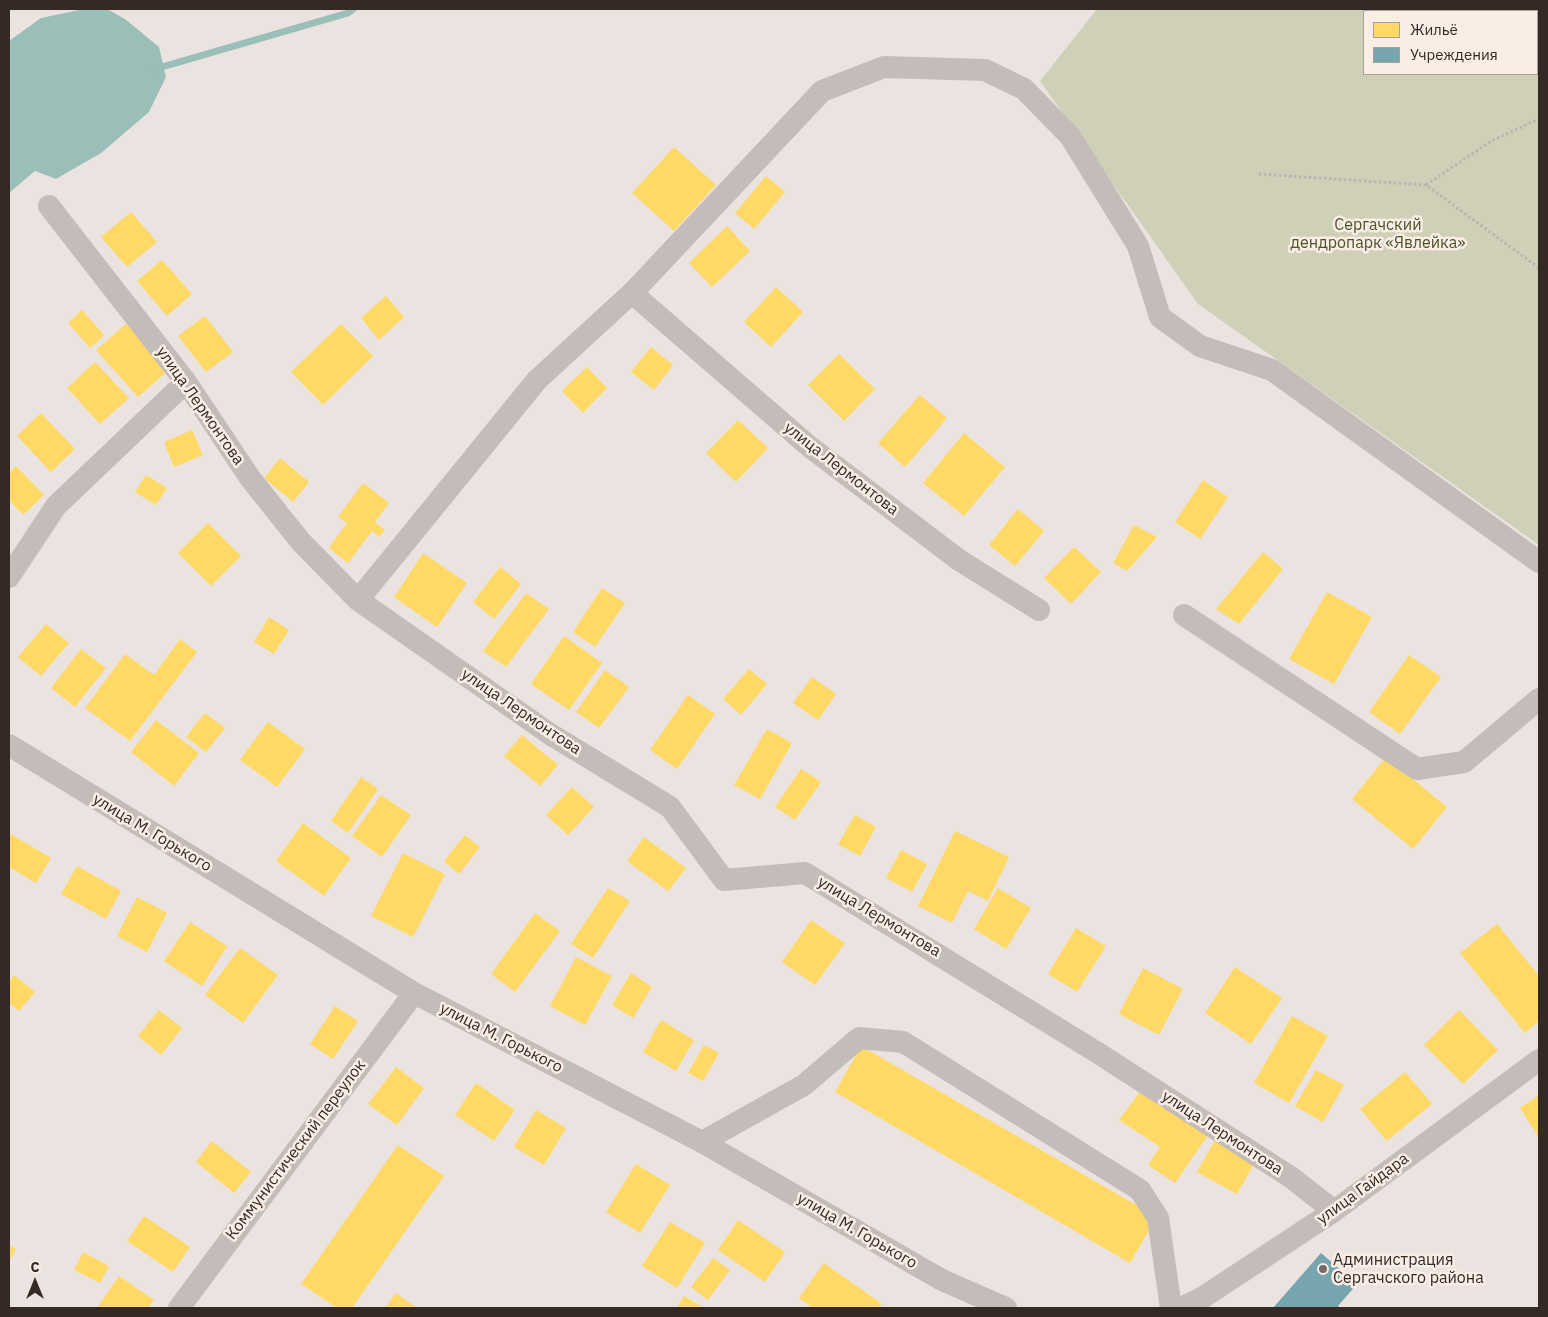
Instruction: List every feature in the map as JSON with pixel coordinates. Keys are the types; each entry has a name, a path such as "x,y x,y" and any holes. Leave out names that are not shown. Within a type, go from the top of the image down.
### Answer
{"street":[{"path":"358,600 537,380 632,293 822,90 884,68 985,70 1024,89 1070,136 1138,246 1160,317 1200,346 1272,370 1539,562"},
{"name":"улица Лермонтова","path":"49,206 186,382 250,478 301,542 358,600 550,734 670,807 724,880 804,872 1098,1053 1292,1178 1334,1211"},
{"name":"улица Лермонтова","path":"632,293 810,446 959,560 1039,610"},
{"path":"9,577 56,506 186,382"},
{"path":"1184,616 1417,769 1464,762 1539,699"},
{"name":"улица М. Горького","path":"9,745 414,993 702,1142 942,1280 1006,1308"},
{"name":"Коммунистический переулок","path":"179,1308 414,993"},
{"path":"702,1142 804,1085 859,1038 903,1042 1140,1190 1158,1218 1171,1308"},
{"name":"улица Гайдара","path":"1182,1308 1202,1298 1334,1211 1539,1060"}],"path":[{"path":"1426,185 1491,141 1539,119"},
{"path":"1259,174 1426,185 1539,268"}],"green space":[{"name":"Сергачский дендропарк «Явлейка»","path":"1097,9 1539,9 1539,545 1198,304 1040,81"}],"water":[{"path":"84,9 107,9 125,19 159,47 166,77 149,112 101,153 56,179 35,171 9,193 9,41 41,18"}],"building: Жильё":[{"path":"674,147 716,185 674,231 632,193"},
{"path":"766,176 785,192 754,229 735,213"},
{"path":"131,212 157,242 127,267 101,237"},
{"path":"727,226 750,251 712,287 689,263"},
{"path":"162,260 192,294 167,316 137,281"},
{"path":"776,287 803,312 771,347 744,322"},
{"path":"386,296 404,317 379,340 361,318"},
{"path":"82,310 104,335 90,348 68,323"},
{"path":"205,316 233,352 206,372 178,336"},
{"path":"127,323 169,370 138,397 96,350"},
{"path":"341,324 373,356 323,405 291,372"},
{"path":"651,347 673,365 654,390 631,372"},
{"path":"839,354 875,389 844,421 808,385"},
{"path":"95,362 129,398 100,424 67,388"},
{"path":"587,367 607,388 583,413 562,391"},
{"path":"920,395 947,418 905,467 878,443"},
{"path":"41,413 75,449 51,472 17,436"},
{"path":"738,420 768,448 736,482 706,453"},
{"path":"192,430 203,455 174,467 164,442"},
{"path":"964,433 1005,467 964,516 923,483"},
{"path":"280,458 309,482 293,502 264,478"},
{"path":"16,466 44,495 23,515 9,500 9,473"},
{"path":"146,475 167,488 156,505 135,492"},
{"path":"1203,480 1228,497 1200,539 1175,522"},
{"path":"363,483 389,503 375,522 385,530 379,537 372,531 348,563 329,548 347,523 338,517"},
{"path":"1018,509 1044,531 1015,566 989,545"},
{"path":"208,523 241,556 211,586 178,553"},
{"path":"1134,525 1157,537 1127,571 1113,563"},
{"path":"1074,547 1101,572 1071,604 1044,578"},
{"path":"1263,552 1283,569 1239,624 1216,609"},
{"path":"423,553 467,583 437,627 394,597"},
{"path":"500,567 521,584 494,619 473,602"},
{"path":"602,588 625,603 595,647 573,632"},
{"path":"1327,592 1372,617 1334,684 1289,659"},
{"path":"526,593 549,609 506,667 483,651"},
{"path":"269,617 289,630 274,654 254,642"},
{"path":"46,624 69,643 41,676 18,657"},
{"path":"564,636 602,663 569,710 531,684"},
{"path":"180,639 197,652 130,741 85,708 125,654 154,675"},
{"path":"81,649 106,668 75,707 51,688"},
{"path":"1409,655 1441,677 1400,734 1369,712"},
{"path":"749,669 767,684 741,715 723,699"},
{"path":"605,670 629,687 599,728 576,712"},
{"path":"812,677 836,694 818,720 793,703"},
{"path":"688,695 715,714 677,769 650,750"},
{"path":"205,713 225,728 206,752 186,737"},
{"path":"156,720 199,753 174,786 131,752"},
{"path":"268,722 305,749 277,787 240,760"},
{"path":"767,729 792,743 760,799 734,785"},
{"path":"522,735 558,765 540,786 504,756"},
{"path":"1386,757 1447,807 1413,849 1352,799"},
{"path":"801,769 821,782 795,820 775,807"},
{"path":"361,777 378,789 348,833 331,821"},
{"path":"572,787 594,807 568,835 546,815"},
{"path":"381,795 411,815 382,857 352,836"},
{"path":"855,815 876,827 860,856 838,844"},
{"path":"303,823 351,858 324,896 276,861"},
{"path":"955,831 1009,857 988,901 968,891 952,923 918,906"},
{"path":"9,833 51,858 36,883 9,867"},
{"path":"465,835 480,847 459,874 444,861"},
{"path":"644,837 686,868 668,891 627,861"},
{"path":"901,850 927,864 912,892 886,878"},
{"path":"403,853 445,874 413,937 371,916"},
{"path":"77,866 121,891 106,919 61,894"},
{"path":"608,888 630,901 593,958 571,944"},
{"path":"998,888 1031,908 1006,949 974,929"},
{"path":"137,897 167,913 147,952 117,936"},
{"path":"535,913 560,931 515,992 491,974"},
{"path":"811,920 845,943 815,985 782,962"},
{"path":"190,922 227,946 202,986 164,961"},
{"path":"1497,924 1539,976 1539,1021 1525,1033 1460,953"},
{"path":"1076,928 1106,946 1077,992 1048,974"},
{"path":"240,948 278,975 243,1023 205,995"},
{"path":"576,957 612,976 585,1025 550,1006"},
{"path":"1235,967 1282,998 1251,1044 1205,1013"},
{"path":"1143,968 1183,989 1159,1035 1119,1014"},
{"path":"631,973 652,987 633,1018 612,1005"},
{"path":"14,975 35,992 19,1011 9,1003 9,982"},
{"path":"335,1006 358,1021 333,1059 310,1044"},
{"path":"159,1010 182,1028 161,1055 138,1036"},
{"path":"1459,1010 1498,1050 1463,1084 1424,1045"},
{"path":"1292,1016 1328,1036 1289,1103 1254,1083"},
{"path":"661,1020 694,1040 676,1071 643,1052"},
{"path":"704,1045 719,1053 703,1081 688,1073"},
{"path":"861,1046 1157,1217 1130,1263 835,1092"},
{"path":"396,1067 424,1088 397,1125 368,1104"},
{"path":"1316,1070 1344,1085 1323,1122 1295,1106"},
{"path":"1405,1072 1432,1104 1387,1141 1360,1109"},
{"path":"476,1083 515,1110 494,1141 455,1115"},
{"path":"1142,1089 1208,1135 1175,1183 1148,1165 1160,1147 1119,1120"},
{"path":"1539,1095 1539,1138 1520,1108"},
{"path":"536,1110 566,1128 544,1165 514,1147"},
{"path":"1215,1140 1255,1162 1237,1194 1197,1172"},
{"path":"212,1141 251,1172 234,1193 196,1162"},
{"path":"398,1145 444,1176 352,1308 337,1308 301,1284"},
{"path":"636,1164 670,1185 640,1233 606,1212"},
{"path":"144,1216 190,1247 173,1272 127,1241"},
{"path":"738,1220 785,1252 765,1282 718,1250"},
{"path":"670,1222 705,1243 677,1288 642,1266"},
{"path":"9,1245 16,1249 9,1262"},
{"path":"83,1252 109,1266 100,1283 74,1270"},
{"path":"713,1258 730,1270 708,1300 691,1287"},
{"path":"824,1263 882,1304 878,1308 813,1308 799,1298"},
{"path":"119,1276 154,1300 148,1308 97,1308"},
{"path":"396,1293 417,1308 385,1308"},
{"path":"684,1296 704,1308 677,1308"}],"building: Учреждения":[{"name":"Администрация Сергачского района","path":"1321,1253 1357,1284 1338,1306 1341,1308 1273,1308"}],"waterway":[{"path":"155,69 348,13 353,9"}],"place":[{"name":"Администрация Сергачского района","path":"1323,1269"}]}
